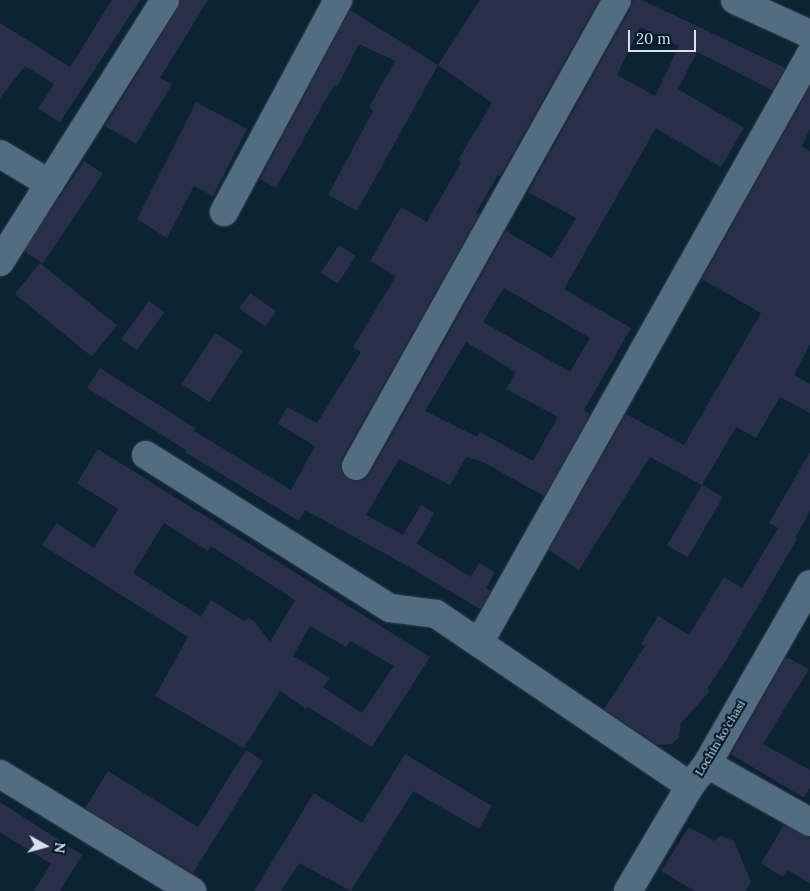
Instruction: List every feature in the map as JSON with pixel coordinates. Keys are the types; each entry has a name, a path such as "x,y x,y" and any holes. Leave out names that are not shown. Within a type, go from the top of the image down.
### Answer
{"street":[{"path":"0,262 165,0"},
{"path":"224,212 338,0"},
{"path":"356,466 617,0"},
{"path":"735,0 783,9 810,34"},
{"path":"479,643 810,55"},
{"path":"0,154 50,184"},
{"path":"146,455 390,608 436,614 690,786"},
{"name":"Lochin ko'chasi","path":"628,891 690,786 707,764 810,584"},
{"path":"707,764 810,822"},
{"path":"0,774 192,891"}],"building":[{"path":"112,0 140,0 60,122 38,109 54,84 25,66 0,98 0,23 70,67"},
{"path":"181,0 208,0 160,78 172,84 136,144 105,126 178,8"},
{"path":"480,0 599,0 500,176 498,175 476,213 479,215 342,458 340,466 342,474 349,480 356,482 364,480 370,474 506,231 552,258 576,218 528,192 631,8 633,0 642,0 785,68 772,90 697,52 678,89 744,128 721,167 656,128 564,289 631,328 584,410 590,414 544,496 481,461 466,457 450,485 399,459 366,515 403,535 421,505 434,513 417,544 471,577 479,563 495,572 486,588 491,591 480,609 404,564 305,510 299,521 185,452 186,450 87,388 100,368 195,428 194,431 291,490 315,446 278,424 287,407 317,423 361,352 353,347 396,276 370,261 401,207 427,222 461,162 458,160 492,103 438,65","holes":["640,27 679,46 655,96 617,75","504,288 590,338 570,372 483,322","466,342 516,372 506,389 558,417 533,461 480,432 477,437 425,411"]},
{"path":"350,10 438,65 357,211 328,195 373,111 369,107 395,61 359,44 337,87 334,85 276,188 260,179"},
{"path":"810,87 810,129 802,146 810,151 810,344 794,375 810,384 810,413 780,397 756,438 736,427 702,485 650,457 579,570 549,550 626,414 684,445 761,313 702,279"},
{"path":"196,102 247,129 213,196 194,186 167,238 137,219"},
{"path":"84,161 103,174 43,263 24,251"},
{"path":"339,245 356,256 338,284 321,273"},
{"path":"40,263 117,325 92,356 15,294"},
{"path":"250,293 276,311 265,327 239,309"},
{"path":"149,301 164,312 137,350 121,339"},
{"path":"215,333 243,351 209,402 182,384"},
{"path":"98,449 430,657 372,747 308,707 306,709 280,691 244,748 155,696 188,637 42,545 56,523 94,548 118,509 77,483","holes":["164,523 208,551 211,546 295,600 270,642 255,622 249,618 244,621 211,600 201,617 133,573","310,626 346,647 350,641 394,666 362,713 323,687 330,678 293,656"]},
{"path":"810,452 810,511 795,538 797,539 727,659 707,689 710,691 681,723 679,738 672,744 658,745 604,709 645,646 641,644 658,616 689,635 724,577 742,588 778,528 769,523"},
{"path":"702,485 723,497 688,558 667,546"},
{"path":"786,657 809,669 763,744 810,770 810,788 804,798 731,754"},
{"path":"246,750 263,761 193,873 85,808 108,771 198,827"},
{"path":"405,754 492,806 479,829 413,791 351,891 299,863 281,891 254,891 314,793 362,823"},
{"path":"0,802 82,855 60,891 34,891 51,864 0,832"},
{"path":"784,825 810,838 810,883 787,870 783,877 761,863"},
{"path":"689,827 714,841 720,836 734,841 751,882 746,891 695,891 661,871"}]}
